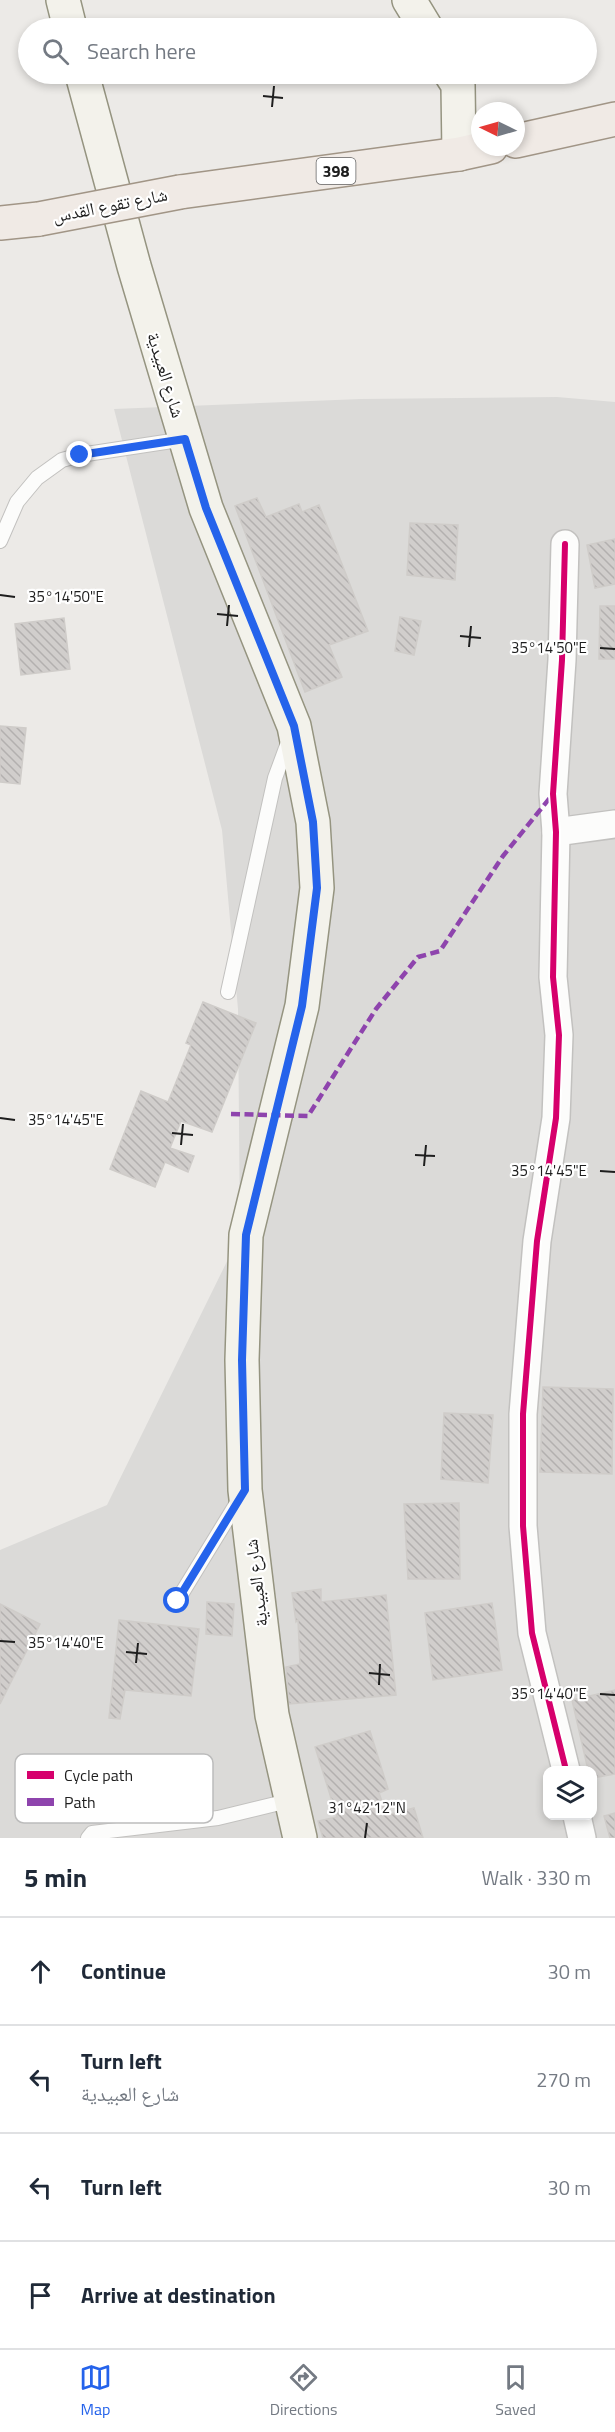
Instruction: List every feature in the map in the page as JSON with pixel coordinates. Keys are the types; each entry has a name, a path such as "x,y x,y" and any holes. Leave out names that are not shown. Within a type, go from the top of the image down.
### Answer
{"main road":[{"path":"63,0 68,18"},
{"path":"409,0 420,18"},
{"name":"شارع العبيدية","path":"85,84 134,266 206,508 294,726 313,822 317,888 302,1006 246,1235 242,1360 245,1490 272,1715 300,1838"},
{"path":"457,84 459,154"},
{"path":"525,139 615,119"},
{"name":"398","path":"459,154 471,151"},
{"name":"شارع تقوع القدس","path":"0,223 39,219 180,192 459,154"}],"street":[{"path":"565,544 562,660 553,794 556,832 553,978 559,1035 556,1119 537,1241 531,1310 523,1414 523,1526 532,1633 565,1766"},
{"path":"556,832 615,824"},
{"path":"578,1820 582,1838"}],"lane":[{"path":"0,541 17,502 37,478 62,460 80,455 185,439"},
{"path":"228,992 275,778 294,726"},
{"path":"177,1601 245,1490"},
{"path":"213,1819 292,1800"},
{"path":"88,1838 92,1833 176,1823"}],"shaded area":[{"path":"557,397 615,402 615,1838 0,1838 0,1550 107,1505 240,1235 238,1009 222,830 114,409 361,399"}],"building":[{"path":"257,498 266,517 299,504 302,512 319,505 368,631 329,645 342,677 305,692 235,506"},
{"path":"410,523 458,525 455,580 407,575"},
{"path":"615,539 615,584 595,588 587,545"},
{"path":"600,606 615,606 615,659 599,659"},
{"path":"400,617 421,621 414,655 395,651"},
{"path":"64,618 70,669 21,675 15,624"},
{"path":"0,726 26,728 20,784 0,782"},
{"path":"203,1002 256,1023 212,1132 181,1121 170,1148 194,1156 188,1172 165,1162 155,1187 110,1169 141,1091 168,1102 191,1045 186,1043"},
{"path":"543,1387 613,1389 612,1474 540,1472"},
{"path":"444,1413 493,1415 488,1483 441,1479"},
{"path":"459,1503 460,1579 408,1579 404,1504"},
{"path":"321,1589 321,1602 386,1595 396,1695 289,1704 286,1667 300,1664 298,1620 296,1622 292,1593"},
{"path":"207,1602 234,1604 232,1636 206,1634"},
{"path":"492,1603 502,1670 433,1680 425,1613"},
{"path":"0,1604 40,1624 0,1704"},
{"path":"119,1620 199,1629 191,1696 125,1690 120,1719 109,1718"},
{"path":"615,1690 615,1774 597,1777 597,1766 587,1766 572,1700"},
{"path":"370,1731 388,1789 379,1793 387,1815 414,1808 423,1838 323,1838 318,1821 337,1817 315,1747"},
{"path":"615,1813 615,1838 610,1838 604,1816"}],"marked path":[{"path":"231,1114 308,1116 376,1009 418,957 440,951 503,856 553,794"}],"cycle path":[{"path":"565,544 562,660 553,794 556,832 553,977 559,1035 556,1118 537,1241 523,1414 523,1526 532,1633 565,1766"}],"route":[{"path":"80,455 185,439 206,508 294,726 313,822 317,888 302,1006 246,1235 242,1360 245,1490 177,1601"}]}
